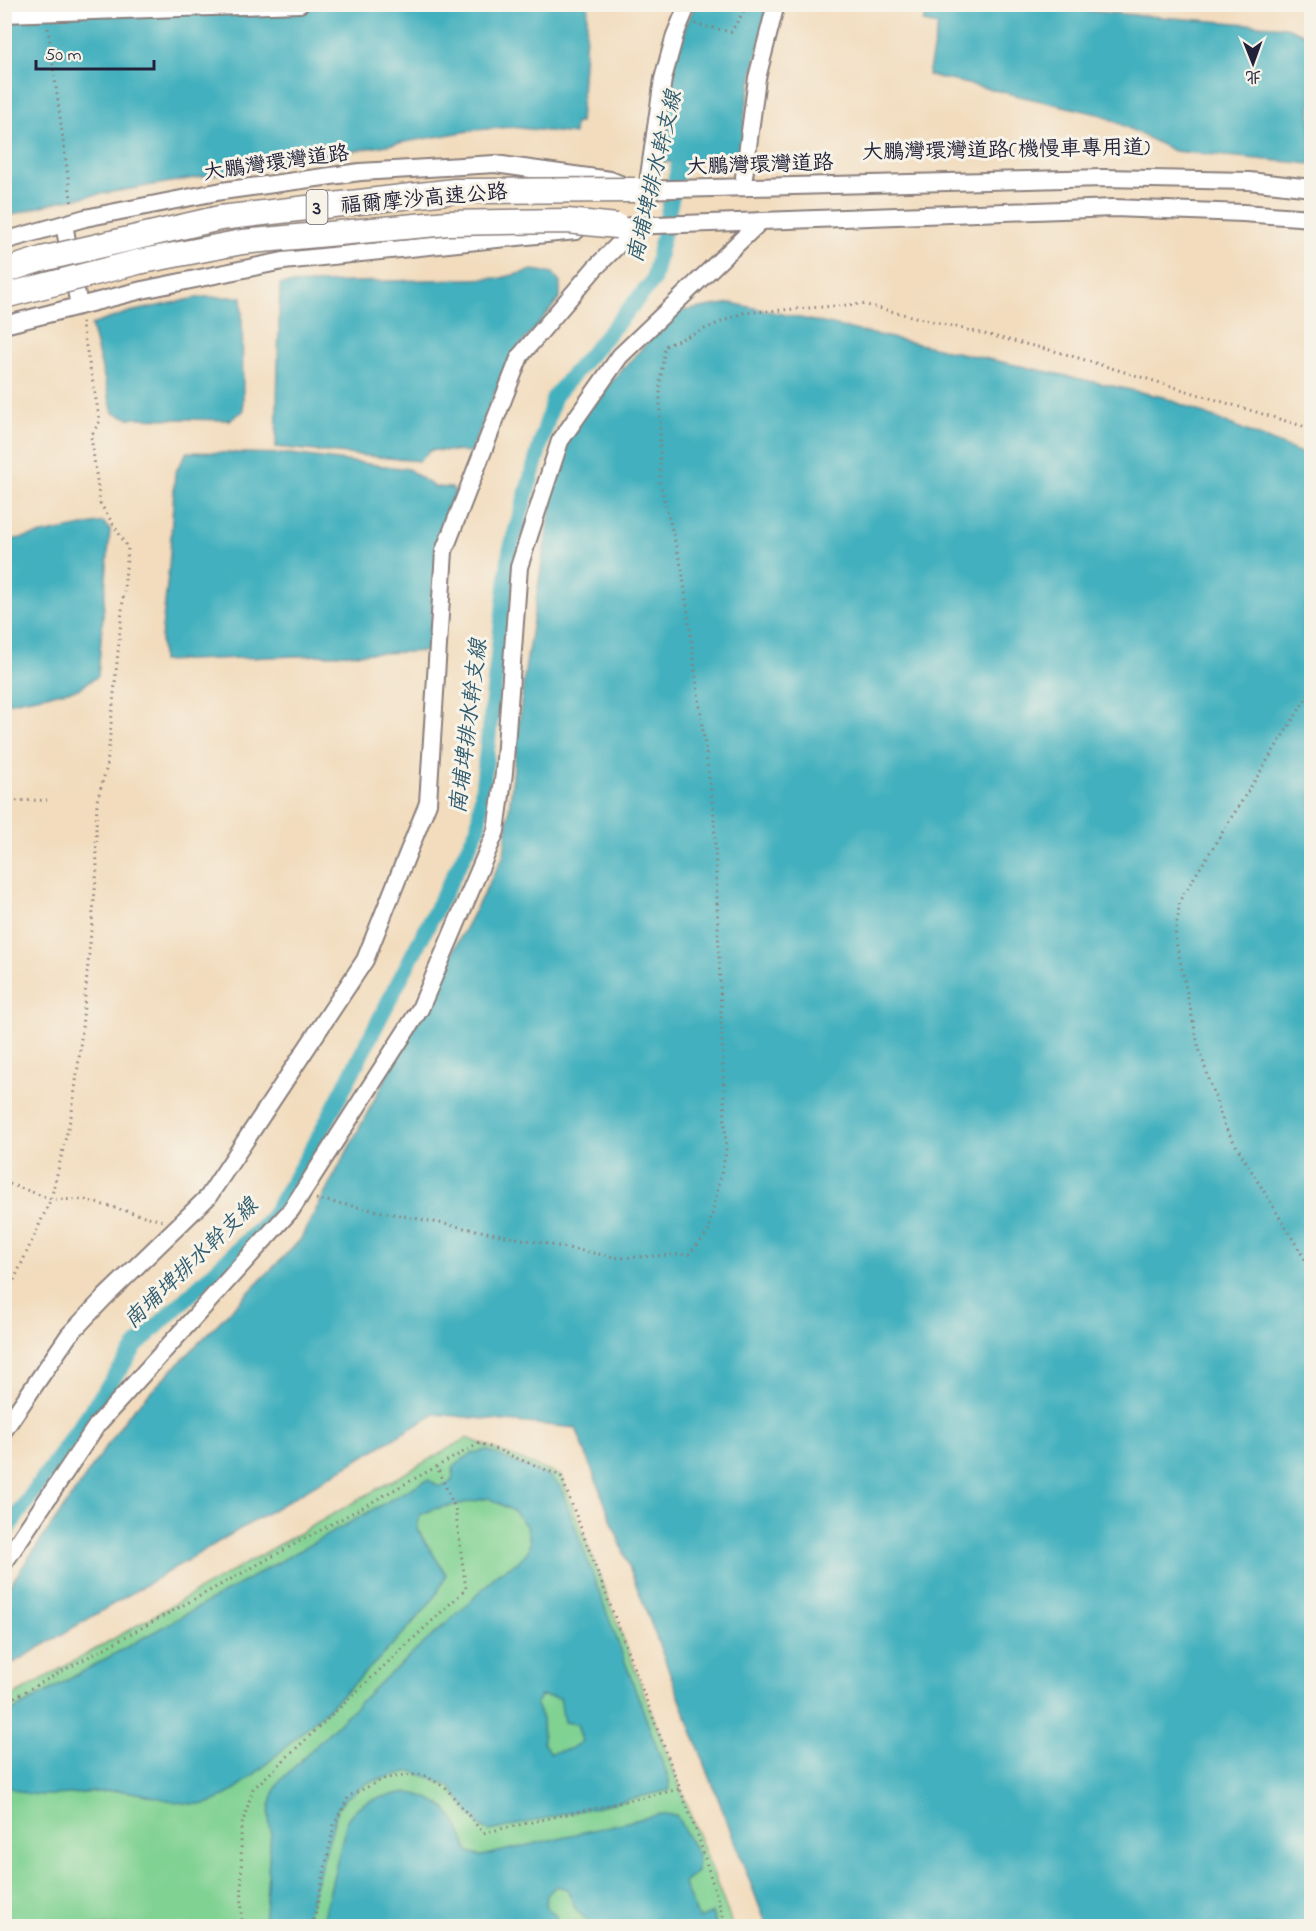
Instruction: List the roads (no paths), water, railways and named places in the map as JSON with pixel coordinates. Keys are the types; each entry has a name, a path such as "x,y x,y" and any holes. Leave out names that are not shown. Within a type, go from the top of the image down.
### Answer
{"highway":[{"name":"福爾摩沙高速公路","path":"4,271 42,259 220,218 455,191 645,188"},
{"name":"福爾摩沙高速公路","path":"4,296 138,262 242,242 448,223 567,221 631,226"}],"street":[{"path":"4,14 300,4"},
{"path":"744,177 757,78 776,4"},
{"path":"645,188 663,79 675,35 685,13"},
{"name":"大鵬灣環灣道路","path":"4,241 63,224 222,191 360,172 495,164 610,180 645,188 710,183 1103,178 1249,182 1311,188"},
{"name":"大鵬灣環灣道路(機慢車專用道)","path":"710,183 744,177 1103,167 1311,179"},
{"path":"4,325 142,290 283,261 631,226 1114,208 1311,218"},
{"path":"4,1563 98,1425 291,1210 420,1009 496,831 504,773 519,567 560,441 620,356 761,221"},
{"path":"63,224 79,306"},
{"path":"4,1430 69,1335 208,1197 365,960 428,803 444,551 520,356 631,226"}],"water":[{"path":"5,5 588,5 580,123 575,123 574,134 511,127 475,130 60,201 5,217"},
{"path":"695,5 767,5 745,112 742,158 653,163 673,55"},
{"path":"928,5 1013,5 1286,27 1311,37 1311,164 1174,151 1102,115 928,75 938,25 923,22"},
{"path":"533,270 553,273 560,283 560,298 509,359 471,452 431,450 419,461 276,447 280,284 501,278"},
{"path":"201,297 242,297 243,411 230,420 129,418 113,413 91,325 129,312"},
{"path":"731,303 1163,397 1311,457 1311,1926 767,1926 576,1428 435,1414 5,1668 5,1592 129,1414 300,1240 504,855 524,677 562,436 675,312"},
{"path":"187,452 291,454 408,469 435,487 452,488 457,495 438,548 433,583 431,651 162,661 161,638 169,567 175,473"},
{"path":"103,522 110,530 98,676 78,689 5,703 5,541"},
{"path":"486,1450 550,1477 560,1486 669,1780 670,1790 490,1831 479,1825 450,1787 431,1778 411,1771 369,1782 346,1798 338,1808 306,1919 309,1926 264,1926 271,1831 269,1812 279,1782 373,1689 471,1601 498,1573 518,1562 528,1551 530,1542 527,1527 515,1512 489,1498 434,1509 420,1515 417,1529 446,1574 435,1597 393,1644 342,1695 262,1768 229,1793 209,1803 190,1804 121,1791 62,1795 23,1793 5,1783 5,1715 424,1481 429,1480 439,1487 452,1481 454,1465 473,1453","holes":["541,1696 560,1698 564,1722 577,1724 582,1741 570,1749 551,1753 543,1743 542,1719 536,1705"]},
{"path":"406,1792 431,1799 448,1811 469,1853 481,1856 661,1814 676,1815 698,1855 697,1872 683,1883 699,1919 712,1913 717,1926 593,1926 576,1910 567,1889 556,1886 547,1895 546,1908 556,1916 557,1926 318,1926 323,1920 347,1820 365,1803 380,1797"}],"waterway":[{"name":"南埔埤排水幹支線","path":"4,1534 137,1345 272,1217 316,1142 478,828 510,551 554,397 653,281 684,141"}]}
